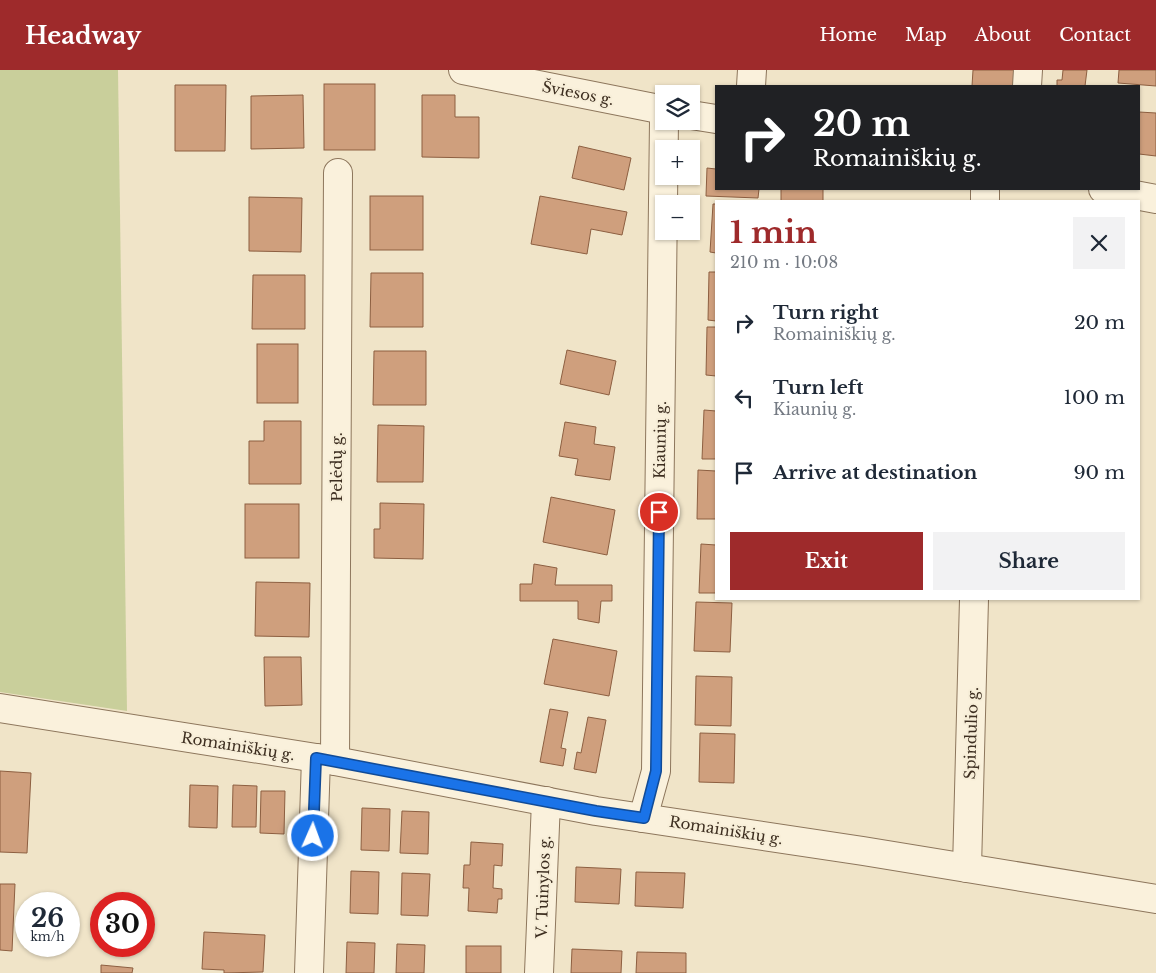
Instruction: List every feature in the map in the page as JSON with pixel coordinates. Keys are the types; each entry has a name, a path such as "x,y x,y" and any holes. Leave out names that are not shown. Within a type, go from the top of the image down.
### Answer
{"street":[{"name":"Šviesos g.","path":"462,70 655,108"},
{"path":"751,85 752,70"},
{"path":"1027,85 1028,70"},
{"path":"700,116 715,119"},
{"name":"Kiaunių g.","path":"644,818 656,771 664,130"},
{"name":"Pelėdų g.","path":"309,973 325,759 338,173"},
{"path":"1108,190 1156,199"},
{"name":"Spindulio g.","path":"967,868 974,600"},
{"name":"Romainiškių g.","path":"0,708 325,759 644,818 1156,899"},
{"name":"V. Tuinylos g.","path":"539,973 546,801"}],"green space":[{"path":"0,70 118,70 127,711 0,692"}],"building":[{"path":"973,70 1015,70 1014,85 972,85"},
{"path":"1063,70 1087,70 1085,85 1057,85 1057,80 1062,80"},
{"path":"1119,70 1156,70 1156,86 1118,83"},
{"path":"324,84 375,84 375,150 324,150"},
{"path":"175,85 226,85 225,151 175,151"},
{"path":"303,95 304,148 251,149 251,96"},
{"path":"422,95 455,95 455,117 479,117 479,158 422,157"},
{"path":"1140,112 1156,113 1156,156 1140,154"},
{"path":"579,146 631,158 624,190 572,178"},
{"path":"707,168 715,169 715,190 759,190 758,198 706,196"},
{"path":"781,190 823,190 823,200 781,200"},
{"path":"370,196 423,196 423,250 370,250"},
{"path":"540,196 627,212 622,235 591,229 587,254 531,244"},
{"path":"249,197 302,198 301,252 249,251"},
{"path":"713,204 715,204 715,253 710,252"},
{"path":"709,272 715,272 715,321 708,320"},
{"path":"371,273 423,273 423,327 370,327"},
{"path":"253,275 305,275 305,329 252,329"},
{"path":"707,327 715,327 715,376 706,375"},
{"path":"257,344 298,344 298,403 257,403"},
{"path":"567,350 616,361 609,395 560,384"},
{"path":"374,351 426,351 426,405 373,405"},
{"path":"704,410 715,411 715,459 702,459"},
{"path":"264,421 301,421 301,484 249,484 249,441 264,441"},
{"path":"565,422 596,427 594,444 615,447 610,480 575,475 578,459 559,456"},
{"path":"378,425 424,426 423,482 377,482"},
{"path":"698,470 715,471 715,519 697,519"},
{"path":"551,497 615,510 607,555 543,542"},
{"path":"380,503 424,504 423,559 374,558 374,529 380,529"},
{"path":"245,504 299,504 299,558 245,558"},
{"path":"701,544 715,545 715,593 699,593"},
{"path":"534,564 557,568 555,585 612,585 612,601 601,601 599,623 578,619 578,601 520,601 520,584 532,584"},
{"path":"256,582 310,583 309,637 255,636"},
{"path":"696,602 732,603 730,652 694,651"},
{"path":"553,639 617,651 609,696 544,684"},
{"path":"264,657 301,657 302,705 265,706"},
{"path":"696,676 732,677 731,726 695,725"},
{"path":"550,709 568,712 561,748 566,749 563,766 540,762"},
{"path":"588,717 606,720 596,773 574,769 577,752 581,753"},
{"path":"700,733 735,734 734,783 699,782"},
{"path":"0,771 31,773 27,853 0,852"},
{"path":"190,785 218,786 217,828 189,827"},
{"path":"233,785 257,786 256,827 232,827"},
{"path":"261,791 285,791 284,834 260,833"},
{"path":"362,808 390,809 389,851 361,850"},
{"path":"402,811 429,812 428,854 400,853"},
{"path":"471,842 503,844 502,866 494,865 493,888 502,889 502,899 498,899 497,913 468,911 469,888 463,888 464,865 470,865"},
{"path":"576,867 621,869 619,904 575,902"},
{"path":"351,871 379,872 378,914 350,913"},
{"path":"636,872 685,873 683,908 635,906"},
{"path":"402,873 430,874 428,916 401,915"},
{"path":"0,884 15,884 12,951 0,950"},
{"path":"204,932 265,935 263,972 224,973 224,970 202,969"},
{"path":"347,942 375,943 374,973 346,973"},
{"path":"397,944 425,945 424,973 396,973"},
{"path":"466,946 501,946 501,973 466,973"},
{"path":"572,949 622,951 621,973 571,973"},
{"path":"637,952 686,953 686,973 636,973"},
{"path":"101,965 133,968 132,973 101,973"}],"route":[{"path":"313,836 316,758 596,811 644,818 656,771 659,512"}]}
